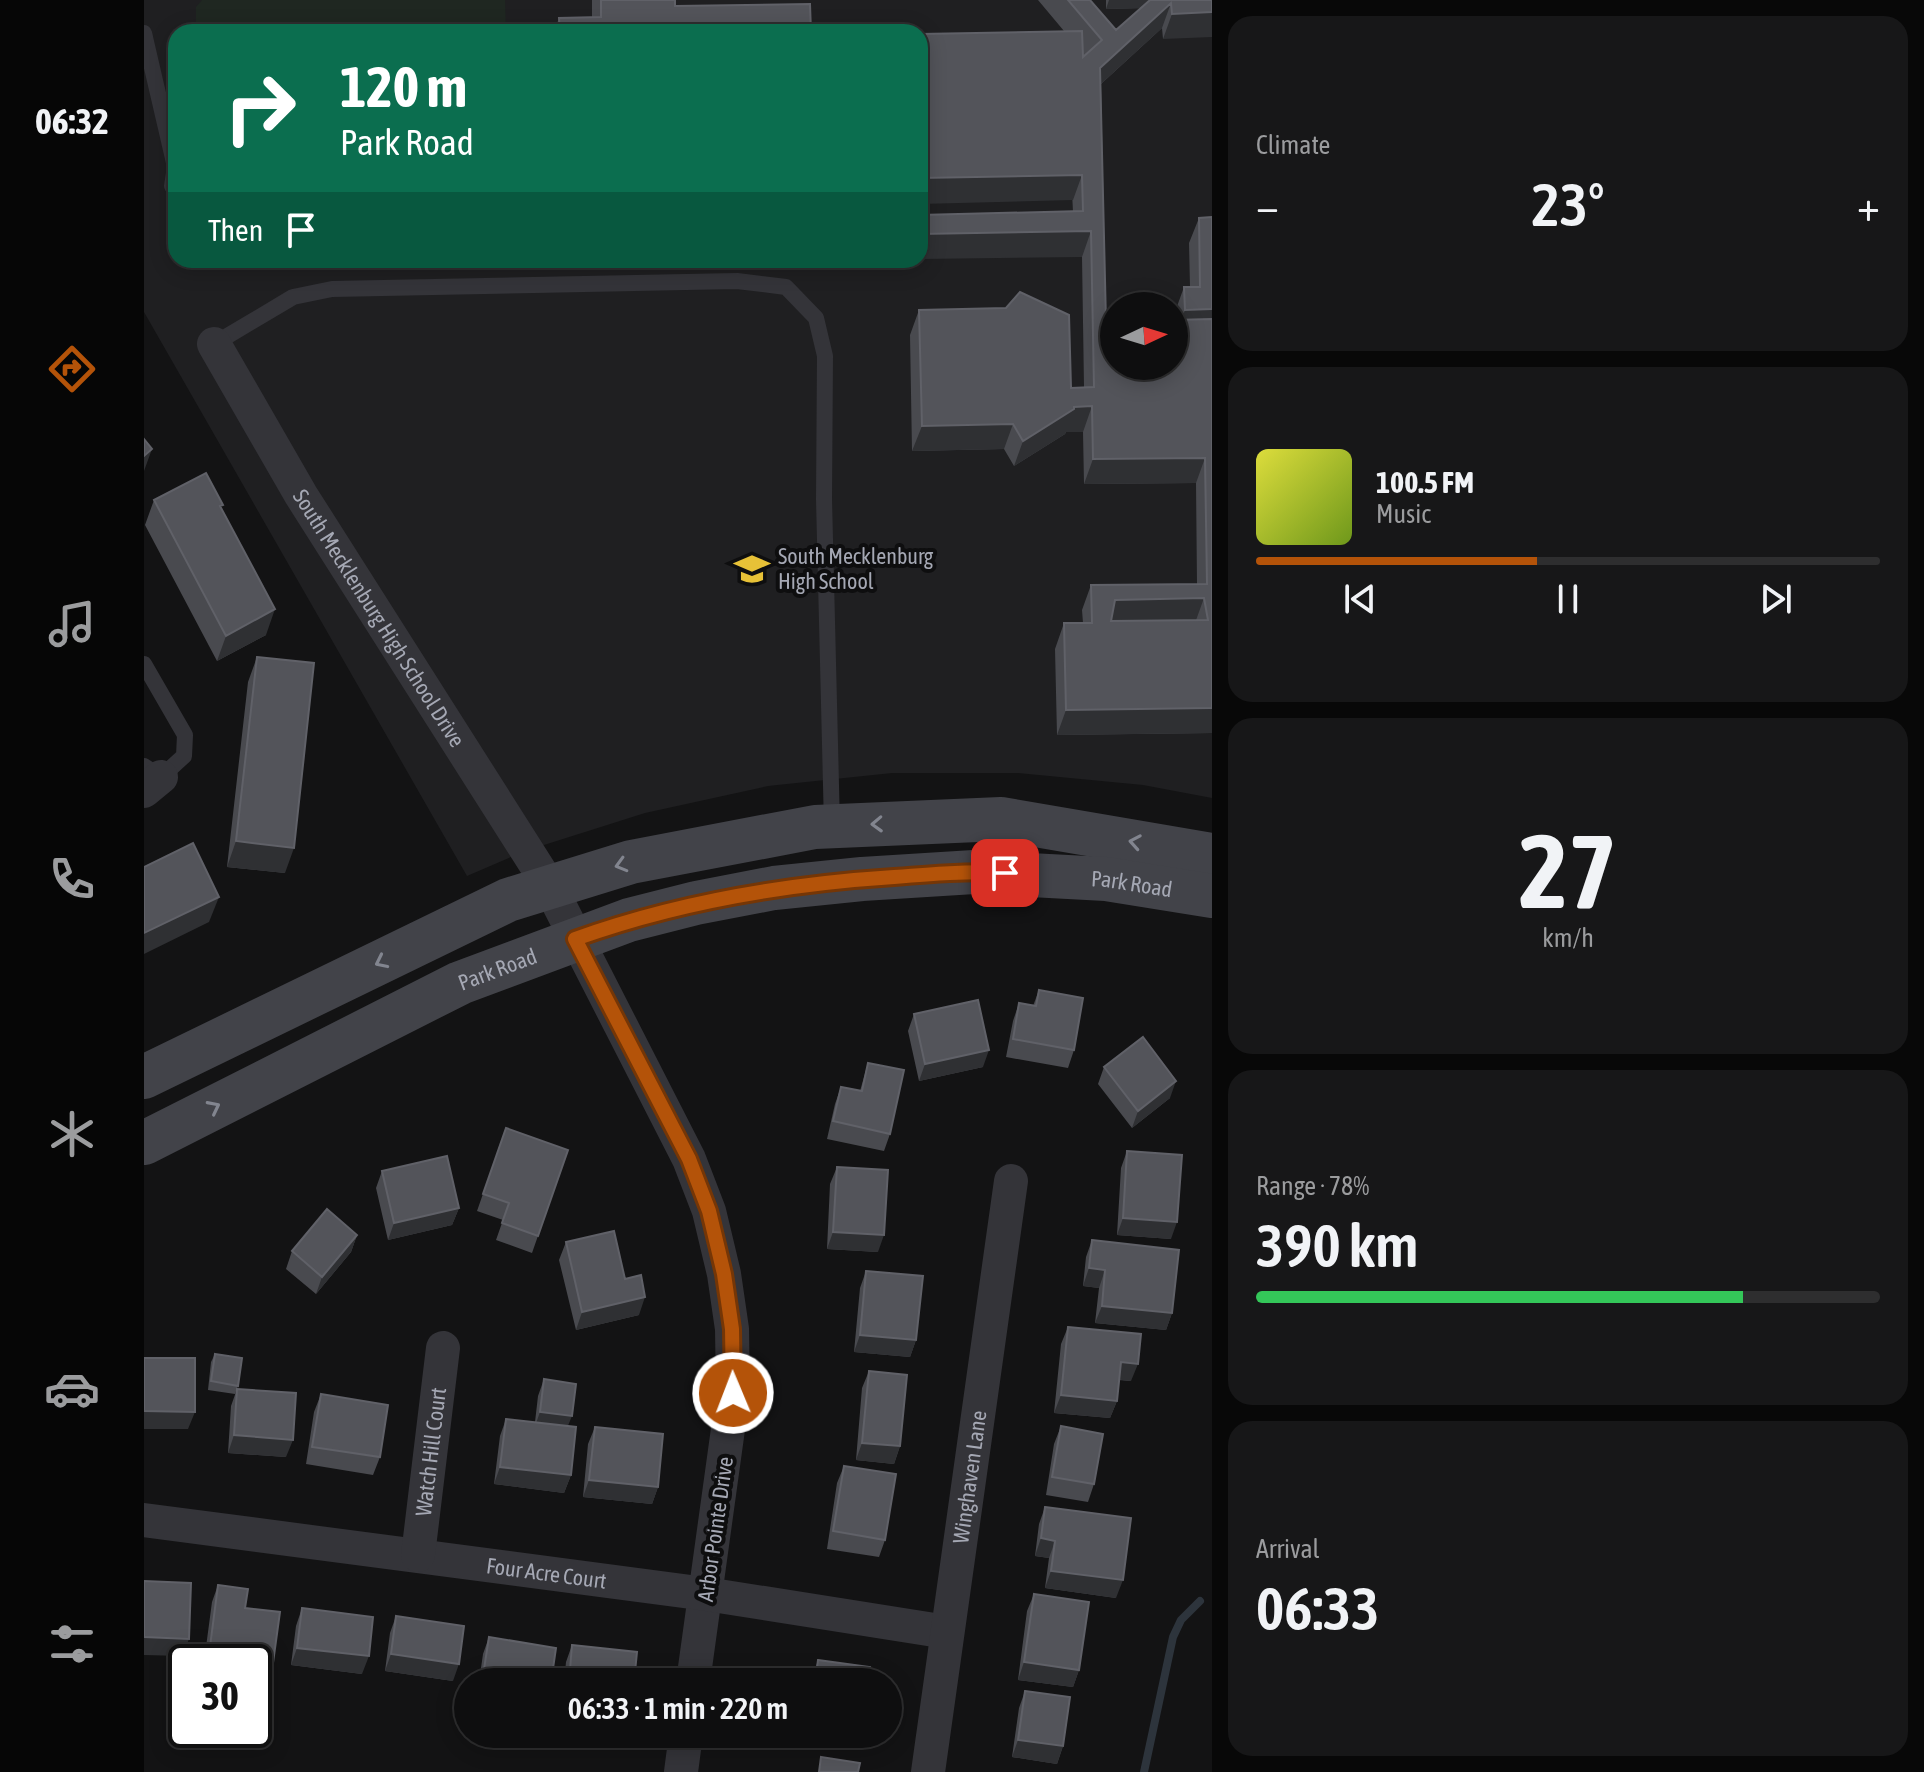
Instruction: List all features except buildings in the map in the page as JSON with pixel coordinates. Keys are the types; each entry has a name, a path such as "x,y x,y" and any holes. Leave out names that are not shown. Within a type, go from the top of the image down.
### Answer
{"main road":[{"name":"Park Road","path":"144,1077 508,900 631,862 832,826 1001,819 1212,855"},
{"name":"Park Road","path":"144,1143 460,983 629,920 696,903 774,888 974,872 1106,879 1212,896"}],"street":[{"name":"South Mecklenburg High School Drive","path":"214,344 301,495 550,887"},
{"name":"Arbor Pointe Drive","path":"550,887 689,1159 709,1211 724,1274 732,1329 733,1393 695,1668"},
{"name":"Winghaven Lane","path":"928,1772 1011,1181"},
{"name":"Watch Hill Court","path":"418,1555 443,1348"},
{"name":"Four Acre Court","path":"144,1520 706,1594 947,1632"},
{"path":"681,1772 684,1748"}],"lane":[{"path":"144,33 168,137"},
{"path":"214,344 293,297 332,289 737,281 786,287 816,318 825,356 824,499 832,826"},
{"path":"144,664 185,735 184,756 150,778"}],"shaded area":[{"name":"South Mecklenburg High School","path":"144,0 1212,0 1212,798 1143,785 1018,773 892,773 768,786 645,813 525,851 467,876 144,312"},
{"path":"202,0 505,0 506,24 196,24 196,7"}],"waterway":[{"path":"1144,1772 1173,1637 1181,1620 1200,1601"}],"place":[{"name":"South Mecklenburg High School","path":"752,569"}],"route":[{"path":"733,1393 732,1329 724,1274 709,1211 689,1159 575,939 629,920 774,888 862,879 1005,873"}]}
